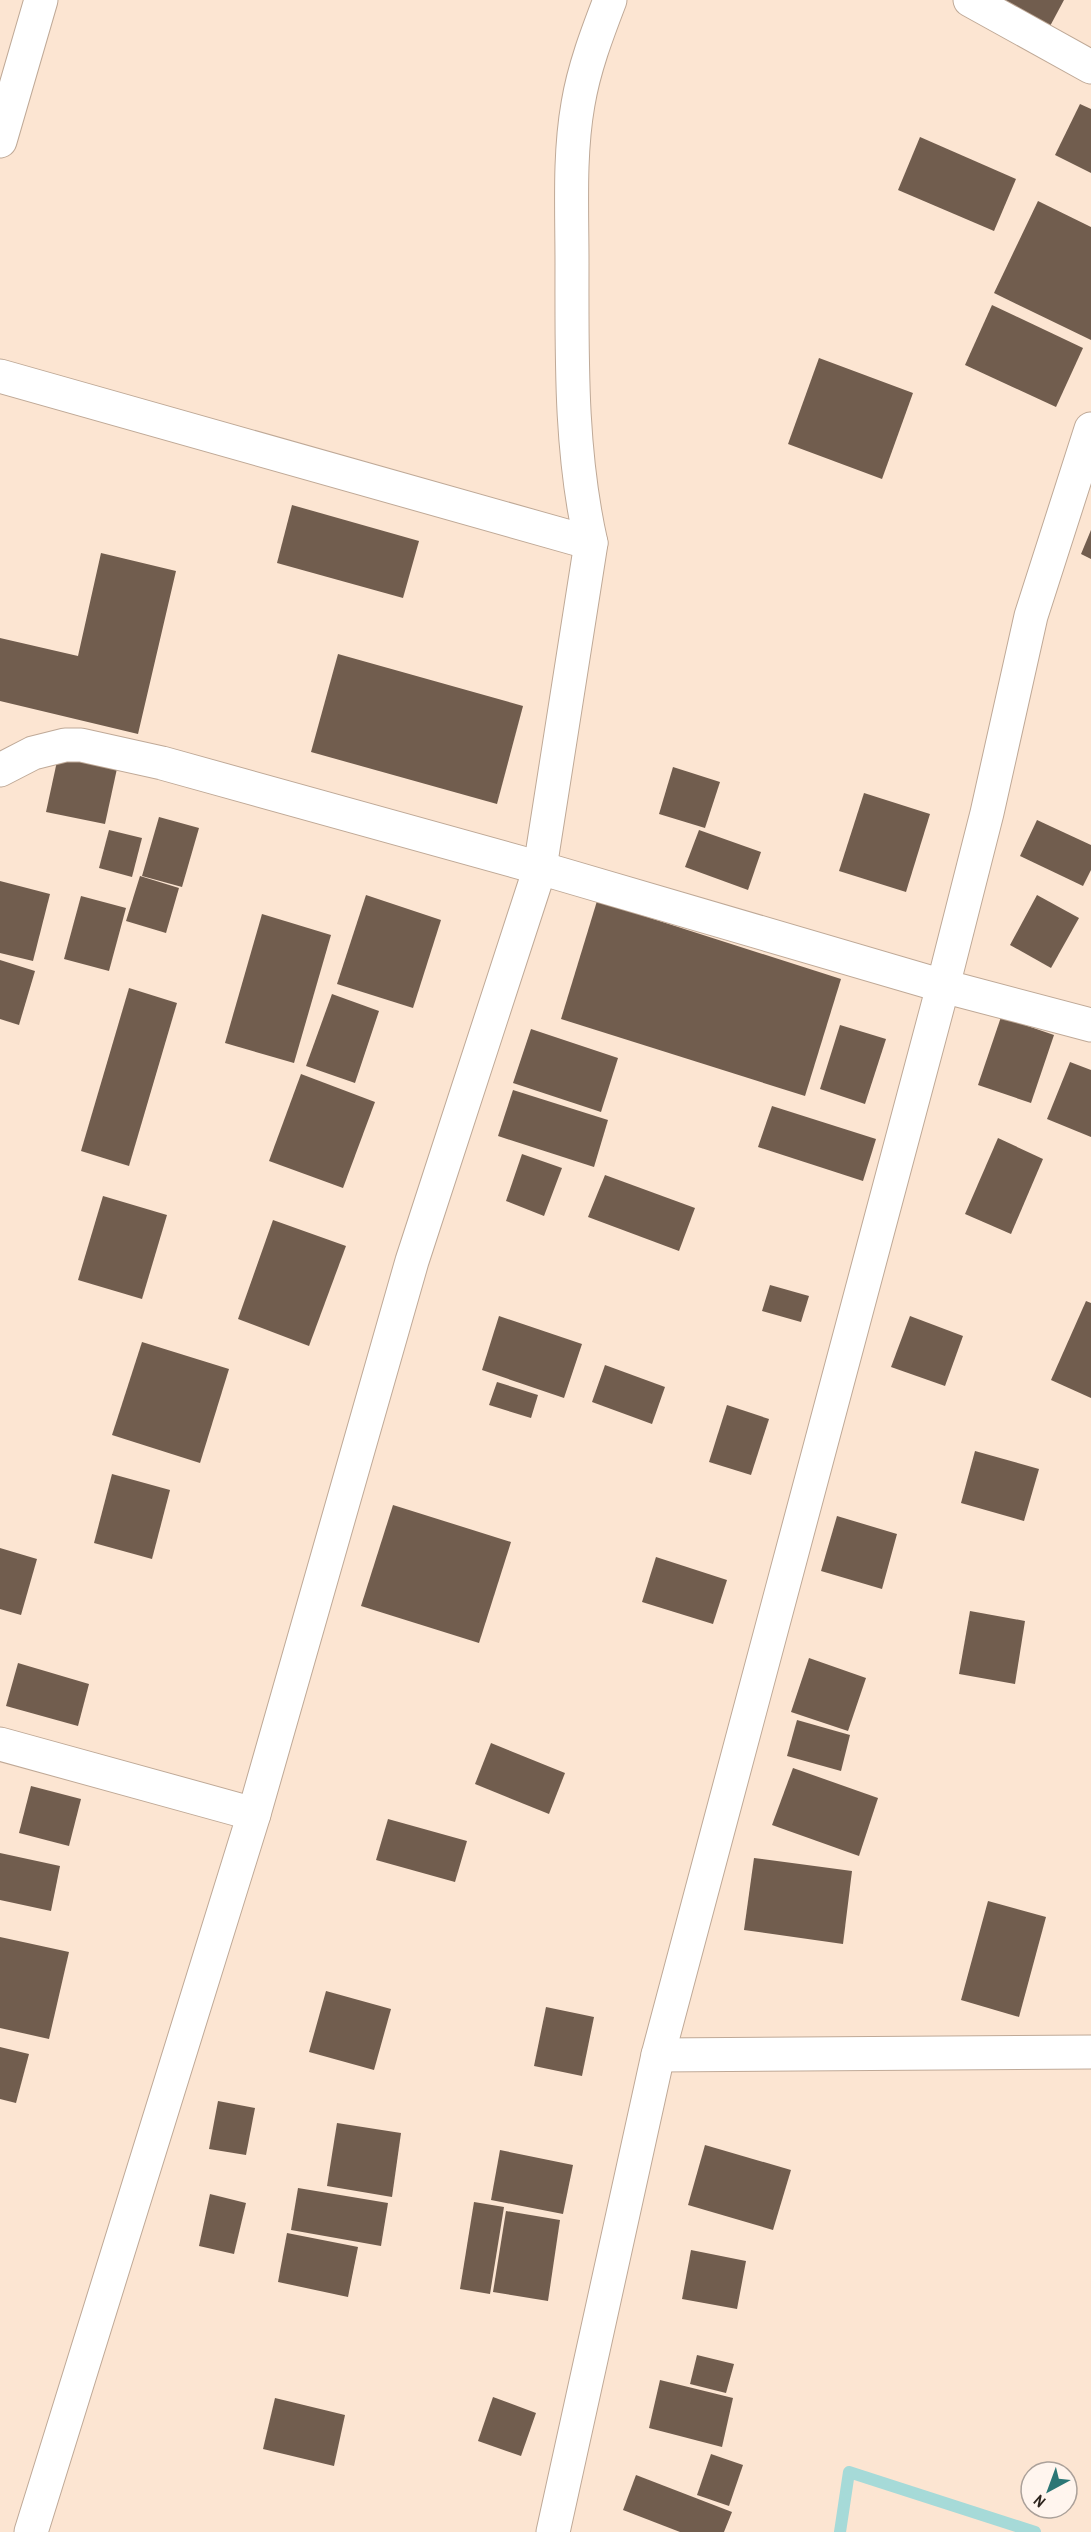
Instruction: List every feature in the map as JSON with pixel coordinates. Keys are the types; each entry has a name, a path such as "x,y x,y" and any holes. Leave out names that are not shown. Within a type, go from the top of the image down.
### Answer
{"street":[{"path":"0,141 41,0"},
{"path":"31,2532 254,1814 412,1261 540,868 591,543 583,506 574,434 572,184 578,106 587,62 610,0"},
{"path":"970,0 1091,67"},
{"path":"0,376 591,543"},
{"path":"553,2532 658,2055 943,986 987,813 1031,616 1091,429"},
{"path":"0,770 49,748 81,745 162,763 540,868 943,986 1091,1024"},
{"path":"0,1744 254,1814"},
{"path":"658,2055 1091,2052"}],"building":[{"path":"997,0 1064,0 1049,28"},
{"path":"1080,104 1091,109 1091,173 1055,155"},
{"path":"920,137 1016,179 994,231 898,190"},
{"path":"1038,201 1091,227 1091,340 994,293"},
{"path":"992,305 1083,348 1056,407 965,365"},
{"path":"819,358 913,393 882,479 788,444"},
{"path":"292,505 419,541 403,598 277,563"},
{"path":"1091,530 1091,559 1081,554"},
{"path":"101,553 176,571 138,734 0,701 0,638 78,656"},
{"path":"338,654 523,706 497,804 311,752"},
{"path":"59,752 118,764 105,824 46,812"},
{"path":"673,767 720,782 705,828 659,814"},
{"path":"864,793 930,814 906,892 839,871"},
{"path":"159,817 199,828 182,887 142,876"},
{"path":"1037,820 1091,845 1091,870 1083,886 1020,856"},
{"path":"109,830 142,838 132,877 99,868"},
{"path":"699,830 761,852 748,890 685,867"},
{"path":"140,876 179,888 166,933 126,921"},
{"path":"0,881 50,894 33,961 0,953"},
{"path":"366,895 441,920 413,1008 337,984"},
{"path":"1037,895 1079,918 1051,968 1010,945"},
{"path":"81,896 126,908 109,971 64,959"},
{"path":"597,901 841,979 805,1096 561,1019"},
{"path":"262,914 331,935 294,1063 225,1043"},
{"path":"0,960 35,971 19,1025 0,1019"},
{"path":"129,988 177,1003 129,1166 81,1151"},
{"path":"332,994 379,1011 355,1083 306,1066"},
{"path":"1001,1017 1054,1035 1031,1103 978,1085"},
{"path":"840,1025 886,1039 865,1104 820,1089"},
{"path":"531,1029 618,1058 601,1112 513,1083"},
{"path":"1070,1062 1091,1070 1091,1137 1047,1119"},
{"path":"301,1074 375,1102 343,1188 269,1161"},
{"path":"513,1090 608,1120 594,1167 498,1136"},
{"path":"772,1106 876,1139 863,1181 758,1147"},
{"path":"998,1138 1043,1159 1011,1234 965,1214"},
{"path":"522,1154 562,1168 544,1216 506,1201"},
{"path":"605,1175 695,1208 679,1251 588,1217"},
{"path":"103,1196 167,1215 142,1299 78,1280"},
{"path":"273,1220 346,1246 309,1346 238,1319"},
{"path":"770,1285 809,1296 801,1322 762,1311"},
{"path":"1086,1301 1091,1303 1091,1398 1051,1380"},
{"path":"499,1316 582,1344 564,1398 482,1370"},
{"path":"910,1316 963,1336 945,1386 891,1367"},
{"path":"142,1342 229,1369 200,1463 112,1435"},
{"path":"605,1365 665,1387 652,1424 592,1402"},
{"path":"497,1382 538,1395 531,1418 489,1405"},
{"path":"727,1405 769,1419 751,1475 709,1462"},
{"path":"975,1451 1039,1469 1024,1521 961,1503"},
{"path":"112,1474 170,1490 152,1559 94,1543"},
{"path":"393,1505 511,1542 479,1643 361,1606"},
{"path":"837,1516 897,1534 882,1589 821,1571"},
{"path":"0,1548 37,1559 21,1615 0,1609"},
{"path":"656,1557 727,1580 713,1624 642,1602"},
{"path":"970,1611 1025,1621 1015,1684 959,1674"},
{"path":"809,1658 866,1678 848,1731 791,1712"},
{"path":"18,1663 89,1684 78,1726 6,1706"},
{"path":"797,1720 850,1735 841,1771 787,1756"},
{"path":"491,1743 565,1773 549,1814 475,1784"},
{"path":"793,1768 878,1798 859,1856 772,1825"},
{"path":"31,1786 81,1799 69,1846 19,1833"},
{"path":"388,1819 467,1841 455,1882 376,1860"},
{"path":"0,1853 60,1866 51,1911 0,1900"},
{"path":"754,1858 852,1871 843,1944 744,1930"},
{"path":"988,1901 1046,1917 1019,2017 961,2000"},
{"path":"0,1937 69,1952 49,2039 0,2028"},
{"path":"326,1991 391,2009 374,2070 309,2052"},
{"path":"546,2007 594,2017 582,2076 534,2066"},
{"path":"0,2047 29,2054 16,2103 0,2099"},
{"path":"218,2101 255,2108 246,2155 209,2149"},
{"path":"337,2123 401,2133 392,2197 327,2186"},
{"path":"705,2145 791,2170 773,2230 688,2205"},
{"path":"500,2150 573,2165 563,2214 491,2200"},
{"path":"298,2188 388,2203 381,2246 291,2230"},
{"path":"210,2194 246,2203 234,2254 199,2246"},
{"path":"474,2202 504,2207 490,2294 460,2289"},
{"path":"506,2211 560,2220 548,2301 493,2292"},
{"path":"287,2233 358,2247 348,2297 278,2282"},
{"path":"691,2250 746,2261 737,2309 682,2299"},
{"path":"697,2355 734,2364 726,2393 690,2384"},
{"path":"660,2380 733,2398 722,2447 649,2428"},
{"path":"493,2397 536,2413 521,2456 478,2441"},
{"path":"275,2398 345,2415 334,2466 263,2449"},
{"path":"711,2454 743,2465 729,2506 697,2495"},
{"path":"636,2475 732,2512 724,2532 680,2532 623,2510"}],"waterway":[{"path":"840,2532 849,2472 1035,2532"}]}
